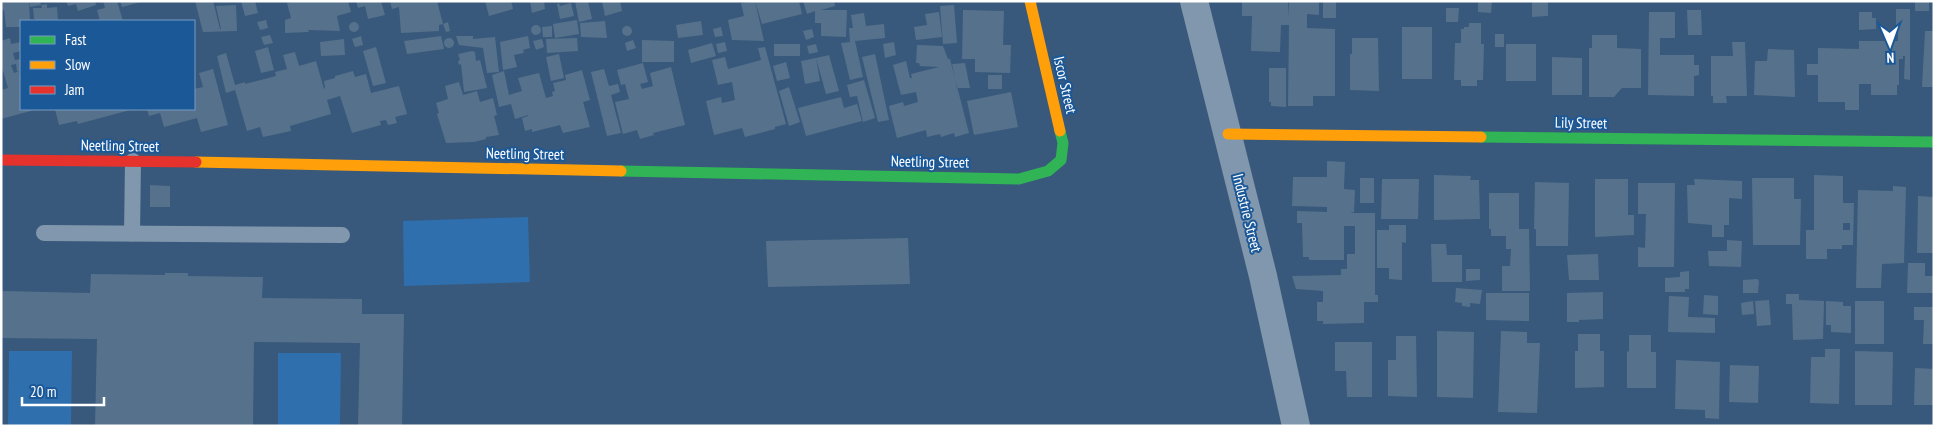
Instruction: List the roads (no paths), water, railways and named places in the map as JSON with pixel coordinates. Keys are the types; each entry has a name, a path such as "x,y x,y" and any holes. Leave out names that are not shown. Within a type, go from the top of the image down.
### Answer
{"street":[{"name":"Iscor Street","path":"1030,1 1063,143 1061,160 1048,171"},
{"name":"Industrie Street","path":"1194,1 1263,276 1296,426"},
{"name":"Lily Street","path":"1228,134 1934,142"},
{"name":"Neetling Street","path":"1,160 1019,179 1048,171"}],"lane":[{"path":"132,234 133,161"},
{"path":"44,233 342,236"}]}
